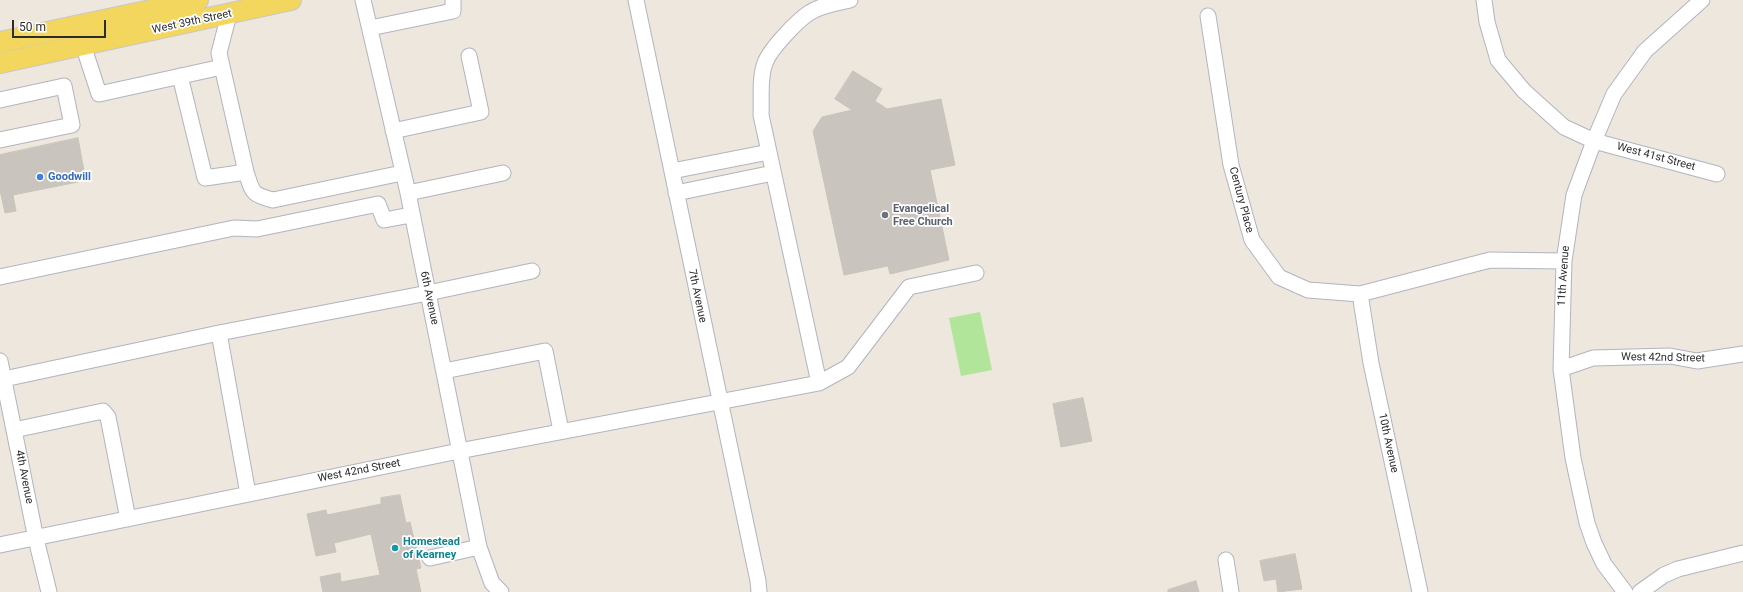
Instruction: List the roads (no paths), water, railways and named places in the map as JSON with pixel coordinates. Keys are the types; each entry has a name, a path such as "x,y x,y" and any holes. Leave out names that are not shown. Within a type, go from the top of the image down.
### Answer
{"main road":[{"name":"West 39th Street","path":"0,42 198,0"},
{"name":"West 39th Street","path":"0,63 291,0"}],"street":[{"name":"6th Avenue","path":"363,0 408,193 411,215 444,371 458,451 479,547 492,583 501,592"},
{"path":"370,28 453,11 453,0"},
{"name":"7th Avenue","path":"636,0 719,402 758,581 759,592"},
{"path":"819,383 761,115 762,82 765,62 779,41 809,13 833,4 850,0"},
{"path":"1484,0 1487,22 1498,60 1524,91 1564,127 1594,141"},
{"name":"11th Avenue","path":"1625,592 1604,564 1594,543 1587,523 1572,458 1561,369 1564,261 1574,195 1594,141 1614,94 1645,50 1702,0"},
{"path":"227,14 227,22 219,53 246,172 252,190 257,196 273,200 402,172"},
{"name":"Century Place","path":"1208,16 1231,165 1252,240 1279,277 1308,290 1360,294 1490,260 1564,261"},
{"path":"84,45 99,94 222,67"},
{"path":"393,131 481,112 469,56"},
{"path":"180,76 205,178 246,172"},
{"path":"0,100 64,86 72,125 0,140"},
{"name":"West 41st Street","path":"1594,141 1717,174"},
{"path":"672,171 769,152"},
{"path":"408,193 503,173"},
{"path":"676,193 773,173"},
{"path":"0,277 234,228 257,229 378,204 384,220 411,215"},
{"path":"4,379 219,333 428,293 532,270"},
{"name":"West 42nd Street","path":"0,546 458,451 819,383 848,367 909,287 976,273"},
{"name":"10th Avenue","path":"1360,294 1371,363 1420,592"},
{"path":"219,333 248,494"},
{"path":"444,371 544,351 561,431"},
{"name":"West 42nd Street","path":"1561,369 1593,358 1670,356 1697,361 1743,354"},
{"name":"4th Avenue","path":"0,361 36,539 49,592"},
{"path":"14,430 103,412 108,417 128,519"},
{"path":"430,558 479,547"},
{"path":"1640,592 1664,575 1678,568 1743,553"},
{"path":"1226,560 1231,592"}],"place":[{"name":"Goodwill","path":"40,177"},
{"name":"Evangelical Free Church","path":"885,215"},
{"name":"Homestead of Kearney","path":"395,548"}]}
